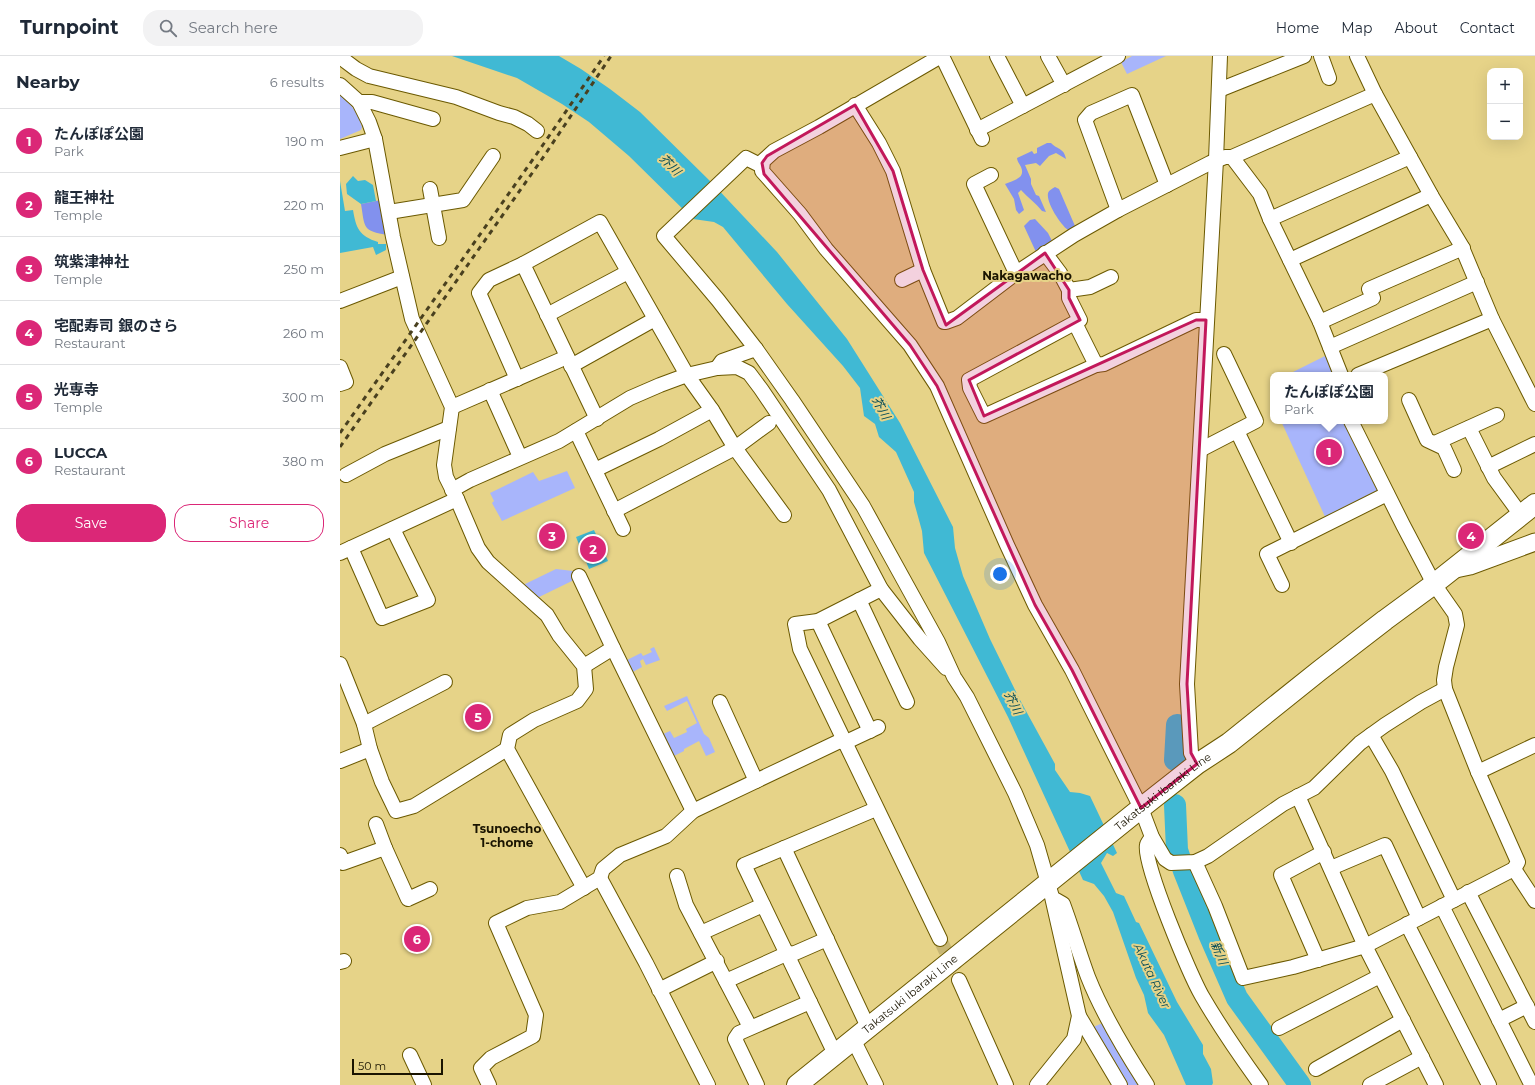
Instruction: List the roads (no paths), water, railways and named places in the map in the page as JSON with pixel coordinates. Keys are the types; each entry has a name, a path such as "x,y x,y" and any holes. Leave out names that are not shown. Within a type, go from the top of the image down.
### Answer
{"main road":[{"name":"Takatsuki Ibaraki Line","path":"805,1082 835,1054 861,1033 1051,886 1136,812 1197,764 1229,743 1373,629 1434,584 1528,510"}],"street":[{"path":"1118,56 1101,60 1064,85 1023,106 980,135 942,56 774,151 763,161 762,171 800,214 826,249 910,346 937,386 1035,605 1072,670 1136,812 1166,859 1171,863 1195,862 1208,856 1283,804 1314,788 1360,743 1420,702 1445,689"},
{"path":"997,56 1023,106"},
{"path":"1048,56 1064,85"},
{"path":"1197,764 1191,753 1187,684 1200,450 1201,320 1216,160 1220,56"},
{"path":"1218,90 1304,56"},
{"path":"1321,56 1329,78"},
{"path":"1356,56 1431,195 1463,248 1492,319 1535,404"},
{"path":"340,57 356,69 369,76 456,97 514,117 528,124 537,131"},
{"path":"340,85 358,102 366,114 374,139 412,320 452,407 444,465 446,477 478,548 488,562 547,616 559,635 584,666 586,689 577,701 534,720 510,735 507,748 584,888"},
{"path":"856,105 879,143 893,171 923,270 944,322 948,323 957,318 1045,253 1118,210 1216,160 1225,157 1232,157 1376,94"},
{"path":"1118,210 1085,120 1091,112 1132,95 1167,185"},
{"path":"358,102 372,102 433,119"},
{"path":"340,148 374,139"},
{"path":"1232,157 1260,194 1270,219 1320,322 1340,372"},
{"path":"1270,219 1410,157"},
{"path":"762,166 746,158 664,236 718,300 756,349 792,400 863,506 938,642 954,677 967,698 1015,793 1037,846 1051,886 1079,1016 1120,1085"},
{"path":"389,212 434,206 463,200 485,160"},
{"path":"991,175 974,184 1016,273"},
{"path":"430,189 439,238"},
{"path":"1290,260 1431,195"},
{"path":"517,379 480,293 489,280 523,264 600,222 687,376 712,410 735,448 784,515"},
{"path":"1320,322 1373,298 1369,289 1463,248"},
{"path":"1045,253 1060,273 1069,290 1069,298 1080,320 969,380 970,388 984,416 1096,364 1104,364 1201,320"},
{"path":"523,264 596,419"},
{"path":"902,280 923,270"},
{"path":"547,316 628,272"},
{"path":"340,301 402,277"},
{"path":"1069,290 1090,287 1111,277"},
{"path":"1330,347 1477,282"},
{"path":"1365,372 1492,319"},
{"path":"452,407 517,379 569,361 655,320"},
{"path":"1075,323 1096,364"},
{"path":"718,368 722,361 756,349"},
{"path":"1200,450 1256,421 1224,354"},
{"path":"340,367 346,382 340,384"},
{"path":"393,529 428,600 382,618 345,551 393,529 454,494 470,480 559,441 630,398 660,385 687,376 718,368 737,367 749,373 761,389 829,490 881,589 920,639 954,677"},
{"path":"490,390 520,457"},
{"path":"1408,400 1426,440 1444,448 1454,470"},
{"path":"595,470 660,439 712,410"},
{"path":"1435,443 1497,415"},
{"path":"614,511 735,448 769,423"},
{"path":"1195,862 1215,906 1243,978 1293,967 1365,946 1514,869 1518,862 1478,772 1445,689 1444,680 1446,667 1457,625 1455,614 1434,584 1352,424"},
{"path":"346,475 386,454 449,428"},
{"path":"1469,428 1494,478 1528,510"},
{"path":"576,431 623,529"},
{"path":"1237,431 1291,543"},
{"path":"1488,467 1535,444"},
{"path":"1282,585 1267,554 1387,494"},
{"path":"1451,570 1470,566 1535,542"},
{"path":"579,576 693,811"},
{"path":"881,589 818,621 795,624 800,649 843,741 940,939"},
{"path":"859,600 907,702"},
{"path":"489,1085 481,1068 491,1058 533,1036 536,1015 496,923 527,908 560,902 600,878 603,869 620,855 666,836 693,811 843,741 875,729 818,621"},
{"path":"584,666 613,648"},
{"path":"340,664 343,680 364,724 370,749 382,782 396,811 414,806 507,748"},
{"path":"364,724 445,682"},
{"path":"720,702 756,781"},
{"path":"1371,735 1392,771 1499,1020 1531,1084 1535,1083"},
{"path":"1478,772 1535,745"},
{"path":"340,761 370,749"},
{"path":"1298,796 1365,946 1436,1085"},
{"path":"835,1054 744,865 876,809"},
{"path":"376,824 408,899 430,889"},
{"path":"1152,837 1146,845 1148,864 1167,916 1202,994 1244,1061 1261,1085"},
{"path":"1331,868 1385,845 1413,921 1490,1085"},
{"path":"340,855 343,862 385,848"},
{"path":"784,848 827,939 861,1033 876,1085"},
{"path":"1318,960 1281,875 1324,852"},
{"path":"1514,869 1535,900"},
{"path":"677,876 686,905 700,933 717,961 750,1027"},
{"path":"600,878 708,1085"},
{"path":"1051,886 1063,904 1088,978 1123,1047 1147,1085"},
{"path":"1468,892 1535,1022"},
{"path":"700,933 763,905"},
{"path":"726,981 786,954 795,953 827,939"},
{"path":"659,990 717,961"},
{"path":"1279,1028 1380,976"},
{"path":"959,980 1006,1085"},
{"path":"757,1085 736,1039 738,1033 810,1002"},
{"path":"1499,1020 1527,1006"},
{"path":"1037,1085 1074,1039 1079,1016"},
{"path":"1316,1068 1403,1020"},
{"path":"410,1055 424,1085"},
{"path":"1370,1085 1422,1057"}],"water":[{"path":"452,56 559,56 610,89 640,112 712,183 777,252 847,339 900,423 953,527 955,548 963,576 990,639 1020,700 1055,764 1055,770 1070,792 1090,796 1117,853 1113,856 1107,853 1101,863 1116,893 1124,896 1136,922 1139,923 1177,1002 1203,1045 1203,1054 1211,1069 1212,1085 1186,1085 1164,1035 1148,1013 1144,995 1136,978 1113,912 1104,896 1094,884 1083,880 1008,717 924,553 922,531 914,502 914,492 896,452 879,437 875,424 864,416 860,388 843,366 787,304 723,227 714,222 693,219 629,156 589,122 562,104 517,78"},
{"path":"353,176 358,181 365,180 373,185 376,201 361,204 347,194 346,184"},
{"path":"340,181 345,211 353,210 357,226 363,234 366,237 378,242 378,244 386,244 386,250 376,255 373,247 340,253"},
{"path":"594,530 608,561 589,569 576,537"}],"waterway":[{"name":"新川","path":"1175,760 1177,725"},
{"name":"新川","path":"1175,805 1177,850 1209,934 1237,998 1300,1085"}],"tunnel":[{"path":"940,939 959,980"}],"railway":[{"path":"340,433 604,56"},
{"path":"340,447 542,159 611,56"}],"place":[{"name":"たんぽぽ公園","path":"1329,452"},
{"name":"筑紫津神社","path":"552,536"},
{"name":"宅配寿司 銀のさら","path":"1471,536"},
{"name":"龍王神社","path":"593,549"},
{"name":"光専寺","path":"478,717"},
{"name":"LUCCA","path":"417,939"}],"district":[{"name":"Nakagawacho","path":"1027,276"},
{"name":"Tsunoecho 1-chome","path":"507,836"}],"water label":[{"name":"芥川","path":"670,165"},
{"name":"芥川","path":"881,408"},
{"name":"芥川","path":"1013,703"},
{"name":"Akuta River","path":"1152,976"}]}
